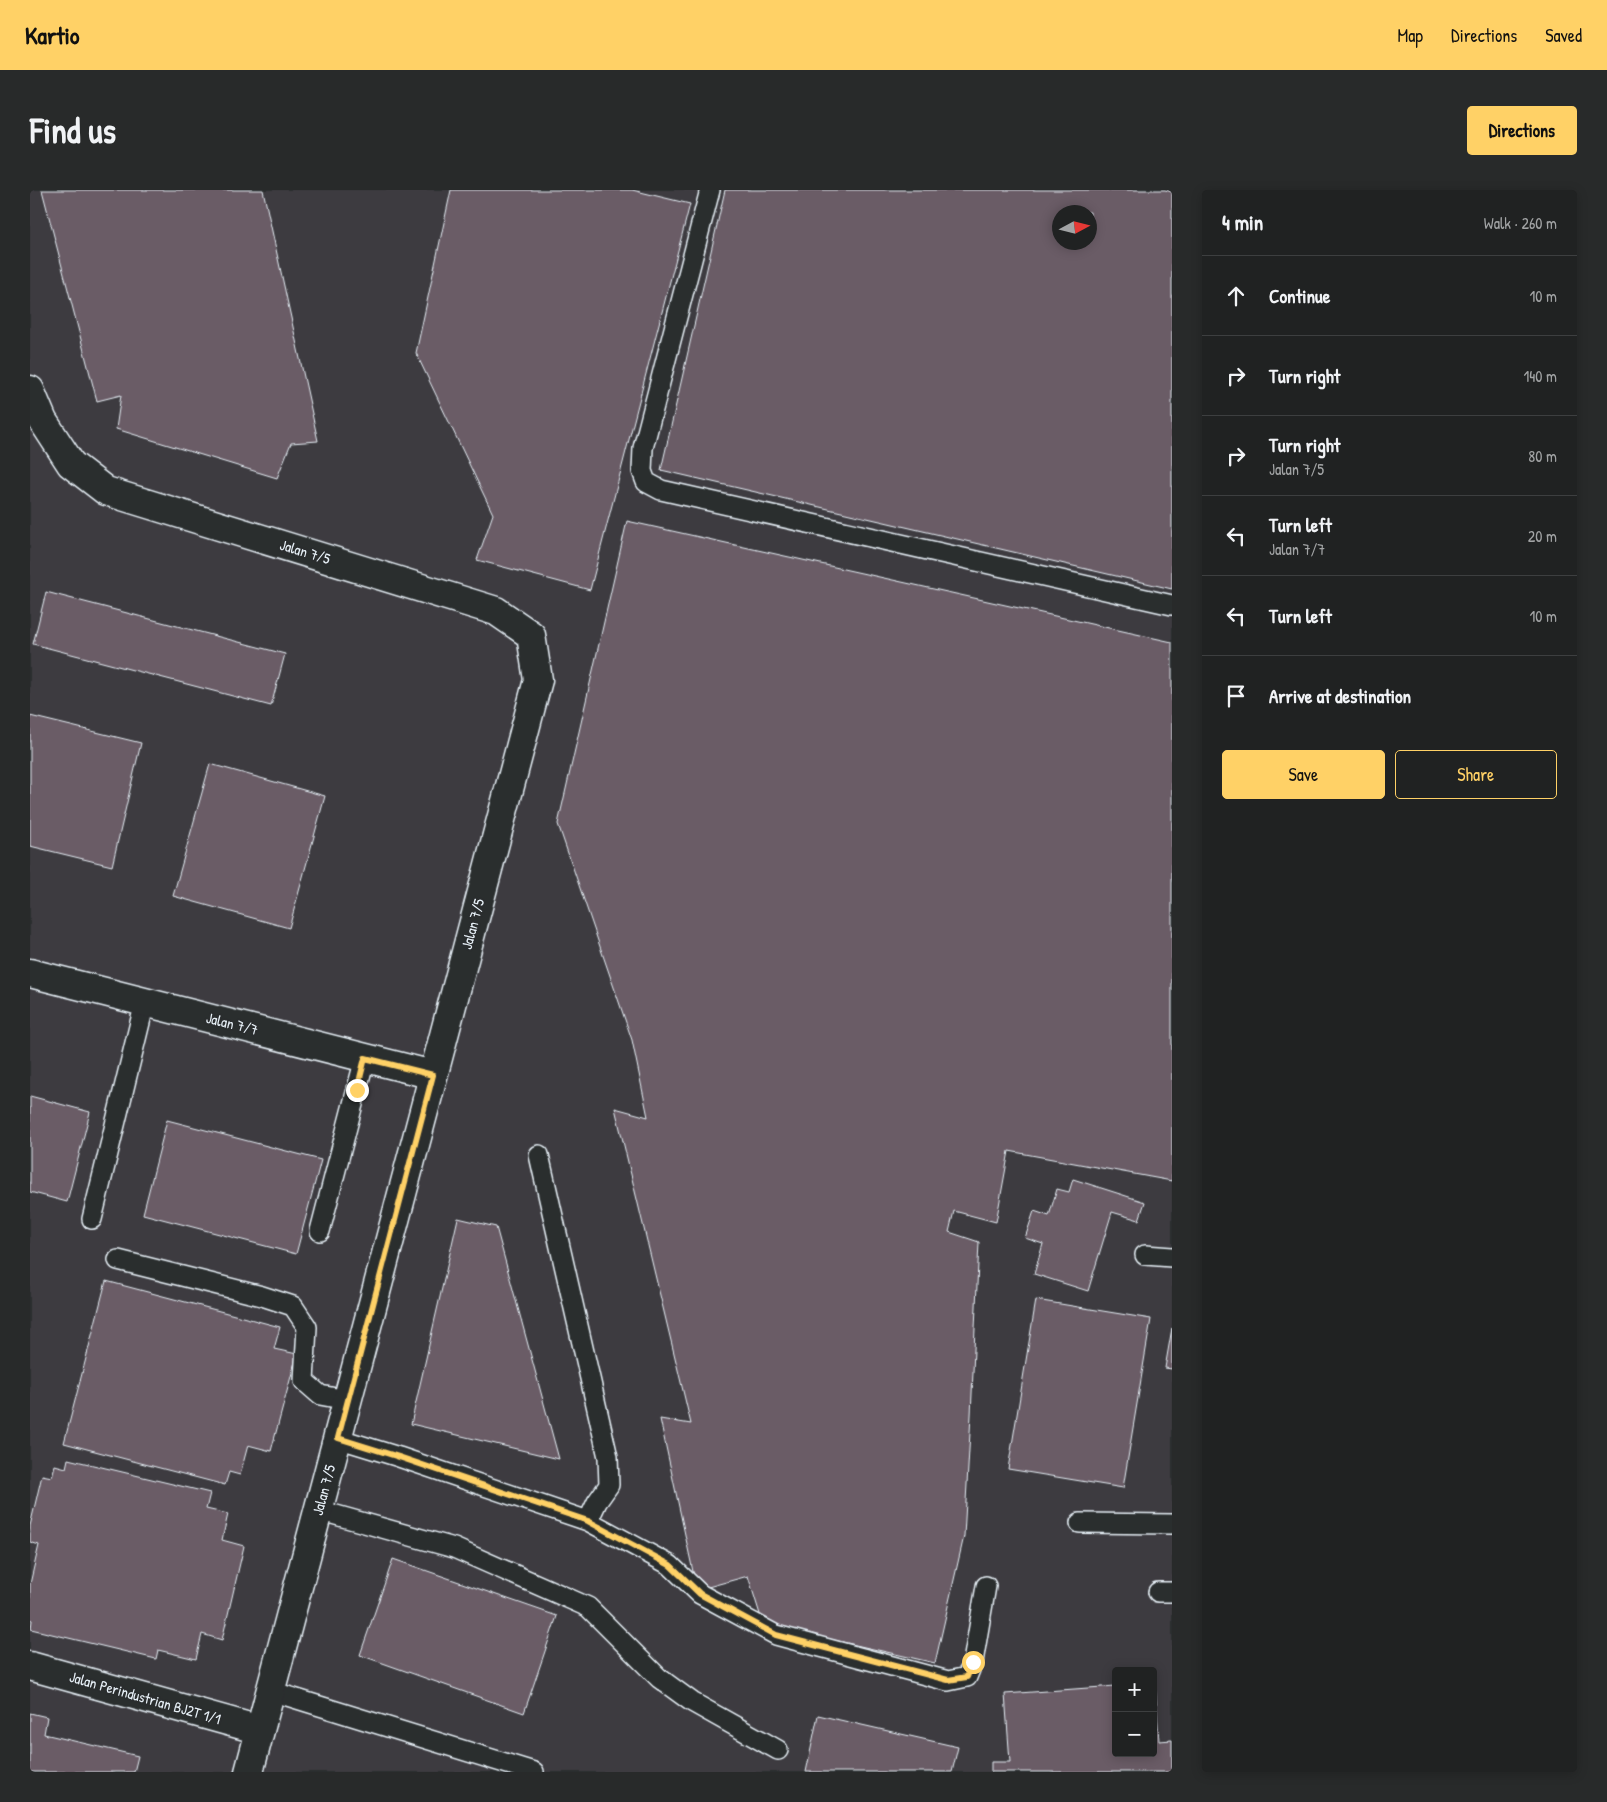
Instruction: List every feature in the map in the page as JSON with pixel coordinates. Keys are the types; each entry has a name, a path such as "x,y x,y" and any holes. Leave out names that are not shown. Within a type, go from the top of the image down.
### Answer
{"street":[{"name":"Jalan 7/5","path":"30,390 43,421 72,464 106,491 496,612 531,635 538,680 249,1772"},
{"name":"Jalan 7/7","path":"30,973 433,1075"},
{"name":"Jalan Perindustrian BJ2T 1/1","path":"30,1666 260,1730"}],"lane":[{"path":"710,190 643,448 642,471 646,482 661,490 1172,605"},
{"path":"92,1219 145,1002"},
{"path":"320,1231 365,1058"},
{"path":"539,1155 608,1457 609,1485 597,1502 588,1521"},
{"path":"1145,1255 1172,1257"},
{"path":"118,1260 262,1296 293,1306 307,1327 304,1381 320,1395 348,1400"},
{"path":"338,1438 588,1521 670,1565 700,1594 776,1635 948,1680 967,1677 973,1662 986,1586"},
{"path":"318,1510 454,1548 588,1608 659,1678 692,1702 778,1750"},
{"path":"1080,1523 1172,1524"},
{"path":"271,1692 534,1772"}],"shaded area":[{"path":"30,190 1172,190 1172,1772 30,1772"}],"building":[{"path":"42,190 263,190 318,441 291,443 277,478 116,429 121,395 97,401"},
{"path":"451,190 632,190 690,204 590,590 477,560 493,514 416,353"},
{"path":"725,190 1165,190 1172,192 1172,589 661,470"},
{"path":"627,521 1172,642 1172,1181 1009,1151 996,1222 954,1211 949,1232 979,1242 964,1536 935,1663 763,1624 748,1576 697,1590 660,1419 691,1424 615,1108 648,1117 632,1040 558,824"},
{"path":"46,592 285,654 271,706 33,644"},
{"path":"30,716 141,743 112,866 30,846"},
{"path":"210,764 325,796 289,928 173,896"},
{"path":"30,1096 90,1112 67,1202 30,1192"},
{"path":"167,1120 321,1160 296,1254 143,1214"},
{"path":"1073,1179 1145,1202 1139,1220 1112,1212 1088,1291 1034,1274 1043,1244 1025,1238 1034,1211 1049,1216 1057,1189 1069,1192"},
{"path":"458,1218 496,1227 559,1459 411,1424"},
{"path":"106,1281 280,1327 274,1349 297,1354 271,1451 248,1445 240,1475 229,1472 225,1485 64,1443"},
{"path":"1036,1300 1151,1319 1123,1488 1008,1469"},
{"path":"1172,1328 1172,1369 1165,1368"},
{"path":"68,1459 210,1493 206,1509 228,1514 222,1540 244,1546 222,1640 202,1634 196,1659 158,1650 156,1659 31,1629 30,1584 39,1545 30,1542 30,1526 42,1475 52,1477 55,1465 66,1468"},
{"path":"393,1559 557,1616 524,1713 360,1655"},
{"path":"1112,1686 1112,1757 1157,1757 1157,1712 1159,1741 1172,1740 1172,1772 991,1772 991,1762 1010,1762 1005,1694"},
{"path":"30,1713 47,1717 44,1734 138,1756 134,1772 30,1772"},
{"path":"818,1715 958,1747 952,1772 806,1772"}],"route":[{"path":"357,1090 365,1058 433,1075 338,1438 588,1521 670,1565 700,1594 776,1635 948,1680 967,1677 973,1662"}]}
